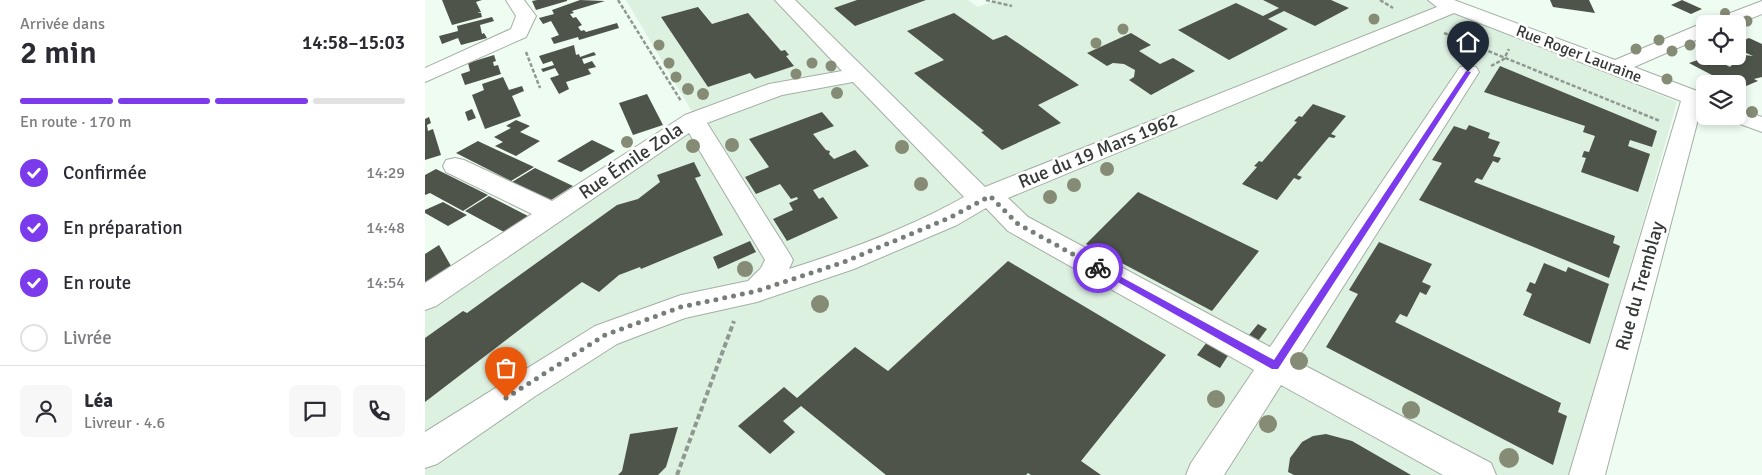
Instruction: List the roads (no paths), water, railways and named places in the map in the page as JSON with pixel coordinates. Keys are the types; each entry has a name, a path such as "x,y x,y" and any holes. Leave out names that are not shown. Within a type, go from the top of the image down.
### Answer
{"street":[{"path":"425,76 519,33 526,16 515,0"},
{"path":"784,0 985,198 1018,224 1275,366 1478,475"},
{"name":"Rue du 19 Mars 1962","path":"425,452 605,335 681,307 757,291 844,262 949,218 985,198 1419,20 1445,3"},
{"name":"Rue Roger Lauraine","path":"1445,3 1617,67 1696,99"},
{"path":"1742,15 1762,7"},
{"path":"1617,67 1696,33"},
{"path":"1205,475 1468,72"},
{"name":"Rue Émile Zola","path":"425,298 693,120 777,89 859,75"},
{"name":"Rue du Tremblay","path":"1587,475 1684,130 1696,106"},
{"path":"1746,118 1762,124"},
{"path":"693,120 779,260 773,274 757,291"},
{"path":"455,166 553,213"}]}
